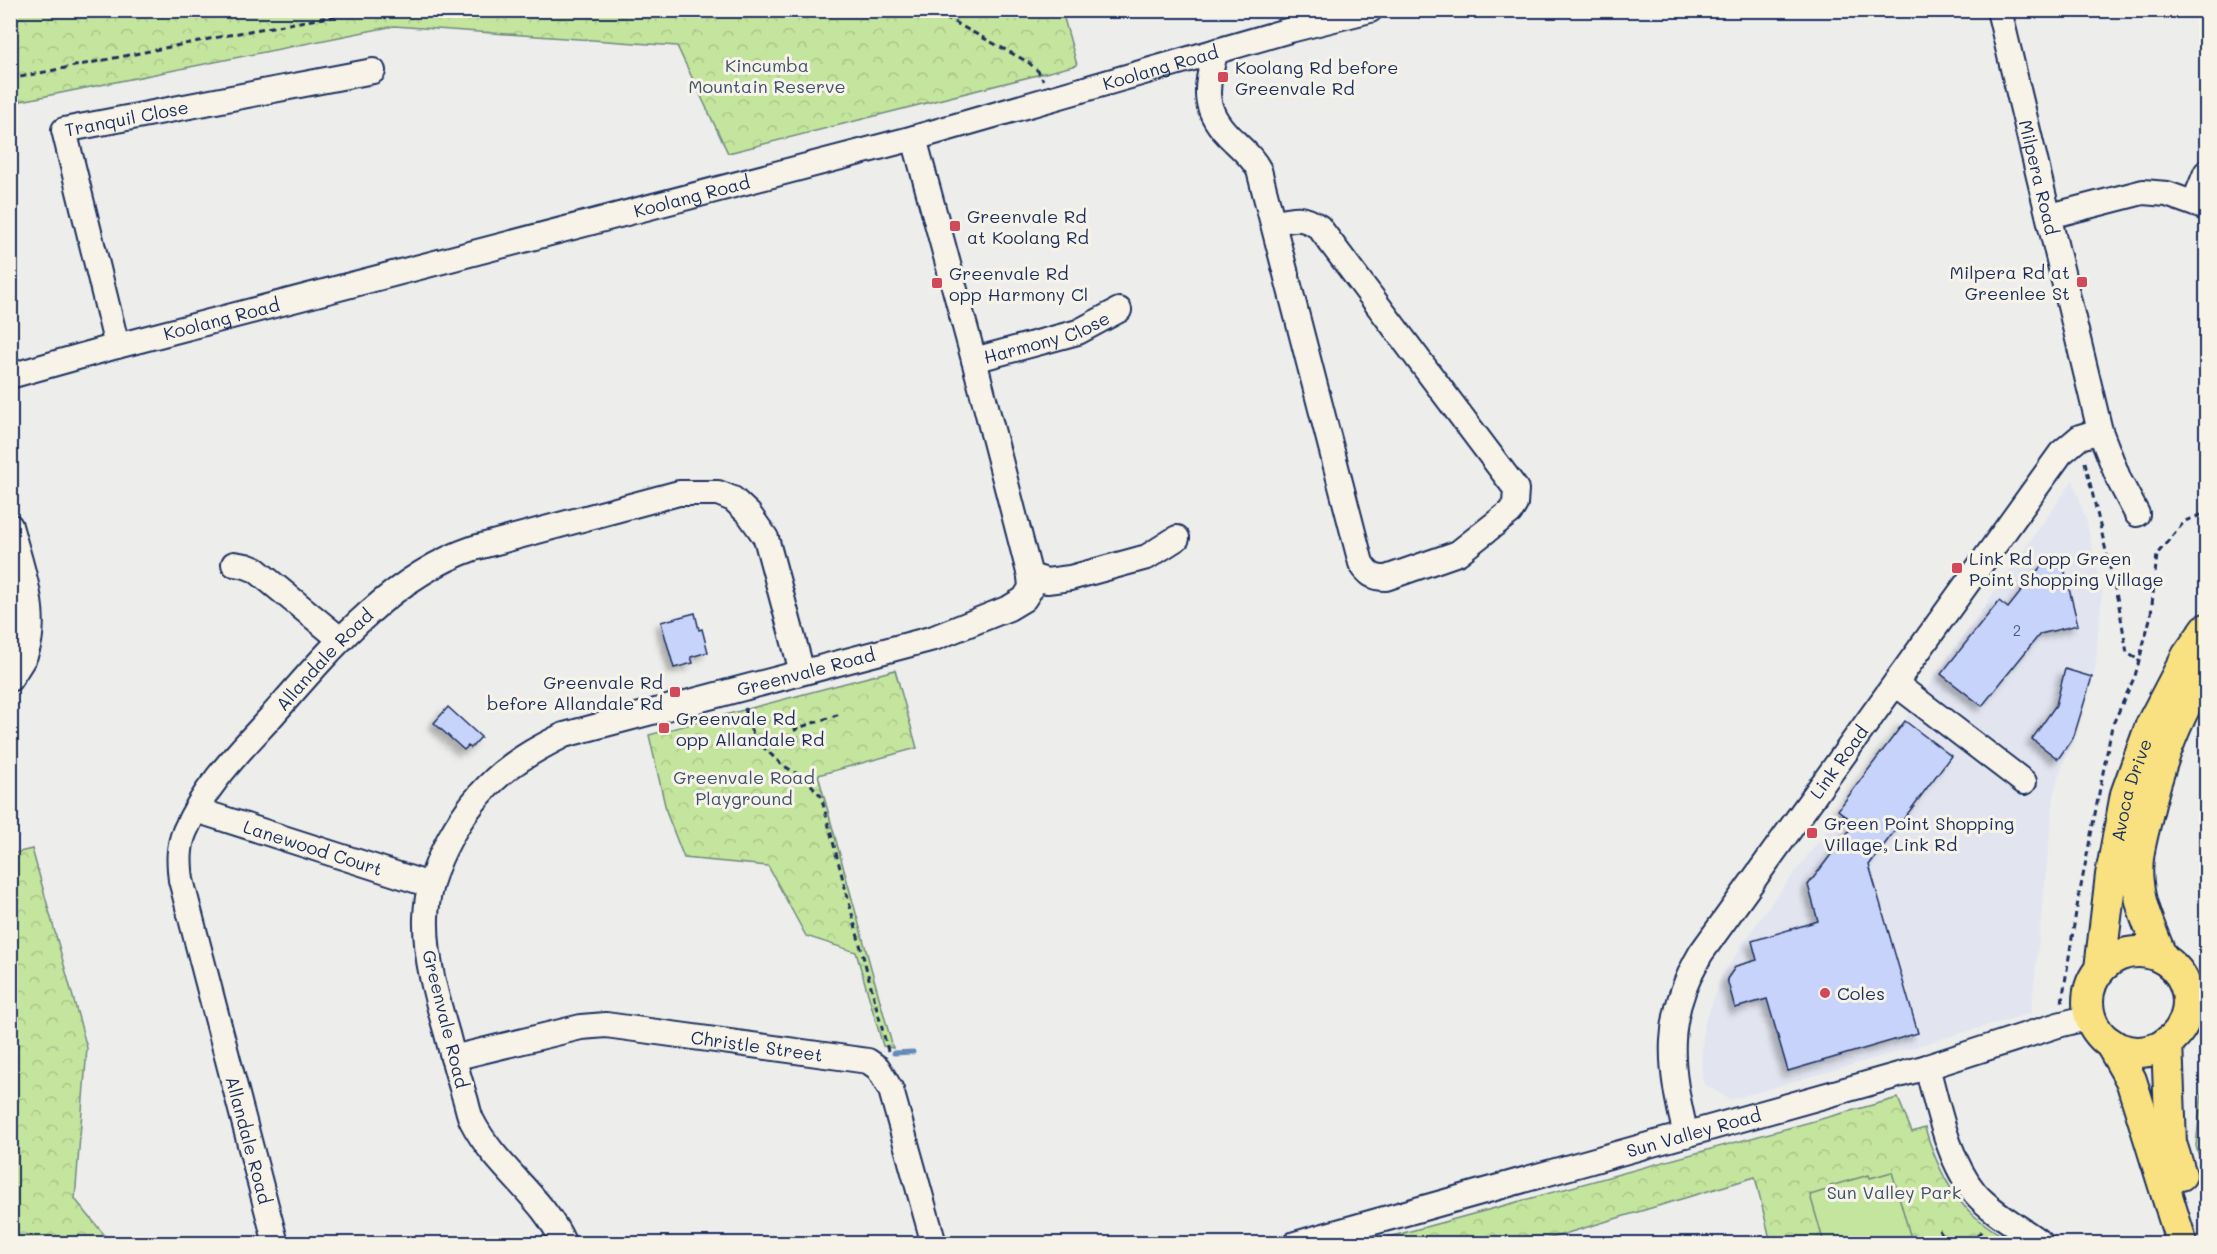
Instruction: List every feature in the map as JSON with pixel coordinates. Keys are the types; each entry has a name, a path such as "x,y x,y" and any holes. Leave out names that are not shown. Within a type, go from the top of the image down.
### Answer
{"main road":[{"name":"Avoca Drive","path":"2100,969 2110,875 2126,794 2151,725 2187,656 2206,629"},
{"name":"Avoca Drive","path":"2162,958 2146,916 2138,883 2140,846 2163,759 2179,718 2206,671"},
{"path":"2110,1043 2137,1052 2154,1049 2167,1042 2183,1023 2188,1000 2184,982 2176,969 2162,958 2142,952 2116,957 2100,969 2091,983 2088,1002 2090,1017 2098,1031 2110,1043 2131,1080 2182,1244"},
{"path":"2167,1042 2171,1143 2203,1244"}],"street":[{"name":"Koolang Road","path":"10,376 914,138 1216,51 1287,20 1370,10"},
{"name":"Milpera Road","path":"1999,10 2100,431 2119,480 2137,514"},
{"path":"1216,51 1207,98 1215,121 1256,164 1274,223 1361,563 1367,573 1375,578 1386,578 1458,553 1510,512 1515,504 1516,489 1319,227 1304,218 1274,223"},
{"name":"Tranquil Close","path":"117,346 64,130 373,71"},
{"path":"914,138 1030,576 1047,581 1059,581 1093,572 1146,557 1177,537"},
{"path":"2049,216 2144,192 2167,194 2200,205 2206,173"},
{"name":"Harmony Close","path":"974,360 1078,332 1119,310"},
{"name":"Link Road","path":"1686,1136 1674,1087 1672,1036 1674,1022 1692,969 2061,453 2080,437 2100,431"},
{"name":"Allandale Road","path":"276,1244 181,880 179,860 181,845 196,810 216,778 340,639 425,569 450,556 679,493 709,493 733,499 758,524 766,538 802,672"},
{"path":"10,526 29,596 30,630 26,653 10,679"},
{"path":"234,564 256,570 340,639"},
{"name":"Greenvale Road","path":"564,1244 557,1227 543,1207 488,1148 471,1119 428,957 426,916 430,885 445,848 468,809 502,772 534,750 564,735 934,638 969,625 1024,599 1031,588 1030,576"},
{"path":"1896,684 2024,783"},
{"name":"Lanewood Court","path":"196,810 430,885"},
{"name":"Sun Valley Road","path":"1295,1244 1686,1136 1927,1067 2090,1017"},
{"name":"Christle Street","path":"453,1058 581,1027 606,1025 857,1059 868,1061 882,1073"},
{"path":"1927,1067 1950,1146 1966,1180 1985,1203 2042,1244"},
{"path":"882,1073 891,1090 934,1244"}],"path":[{"path":"10,79 254,30 370,10"},
{"path":"925,10 952,21 1028,62 1038,71 1053,98"},
{"path":"2085,462 2119,606 2127,653 2139,660"},
{"path":"739,689 751,730 758,742 781,764 807,780 821,796 888,1050 882,1073"},
{"path":"758,742 792,746 799,744 795,729 840,714"},
{"path":"1939,1230 1947,1244"}],"shaded area":[{"path":"2073,480 2087,523 2102,593 2095,670 2055,788 2031,1013 1730,1100 1703,1083 1701,1064 1704,1025 1722,976 1763,914 1828,829"}],"green space":[{"name":"Kincumba Mountain Reserve","path":"11,10 1062,11 1077,65 728,153 677,46 394,26 11,103"},
{"name":"Greenvale Road Playground","path":"895,670 917,748 818,775 893,1048 883,1046 856,952 806,936 768,866 684,858 667,814 649,735"},
{"path":"32,849 87,1048 75,1199 111,1243 11,1243 11,854"},
{"path":"2206,1055 2206,1179 2196,1146"},
{"name":"Sun Valley Park","path":"1898,1098 1912,1132 1925,1128 1943,1174 1955,1195 1971,1213 2013,1243 1771,1243 1755,1177 1534,1243 1363,1244"},
{"name":"Sun Valley Park","path":"1892,1172 1912,1242 1906,1244 1824,1243 1810,1195 1830,1189 1830,1186 1869,1175 1870,1178"}],"building":[{"path":"2062,560 2078,625 2040,634 1982,706 1941,674 1999,601 2008,608 2042,565"},
{"path":"695,613 708,652 691,657 693,663 674,668 661,622"},
{"path":"2065,669 2092,677 2074,736 2058,759 2032,739 2056,705"},
{"path":"448,707 481,737 471,748 468,746 464,750 434,723"},
{"path":"1905,721 1951,756 1869,865 1918,1033 1788,1071 1767,999 1735,1008 1727,979 1736,966 1757,960 1752,941 1818,921 1808,885 1855,823 1838,810"}],"waterway":[{"path":"894,1053 913,1052"}],"place":[{"name":"Koolang Rd before Greenvale Rd","path":"1223,77"},
{"name":"Greenvale Rd at Koolang Rd","path":"955,226"},
{"name":"Milpera Rd at Greenlee St","path":"2082,282"},
{"name":"Greenvale Rd opp Harmony Cl","path":"937,283"},
{"name":"Link Rd opp Green Point Shopping Village","path":"1957,568"},
{"name":"Greenvale Rd before Allandale Rd","path":"675,692"},
{"name":"Greenvale Rd opp Allandale Rd","path":"664,728"},
{"name":"Green Point Shopping Village, Link Rd","path":"1812,833"},
{"name":"Coles","path":"1825,993"}]}
